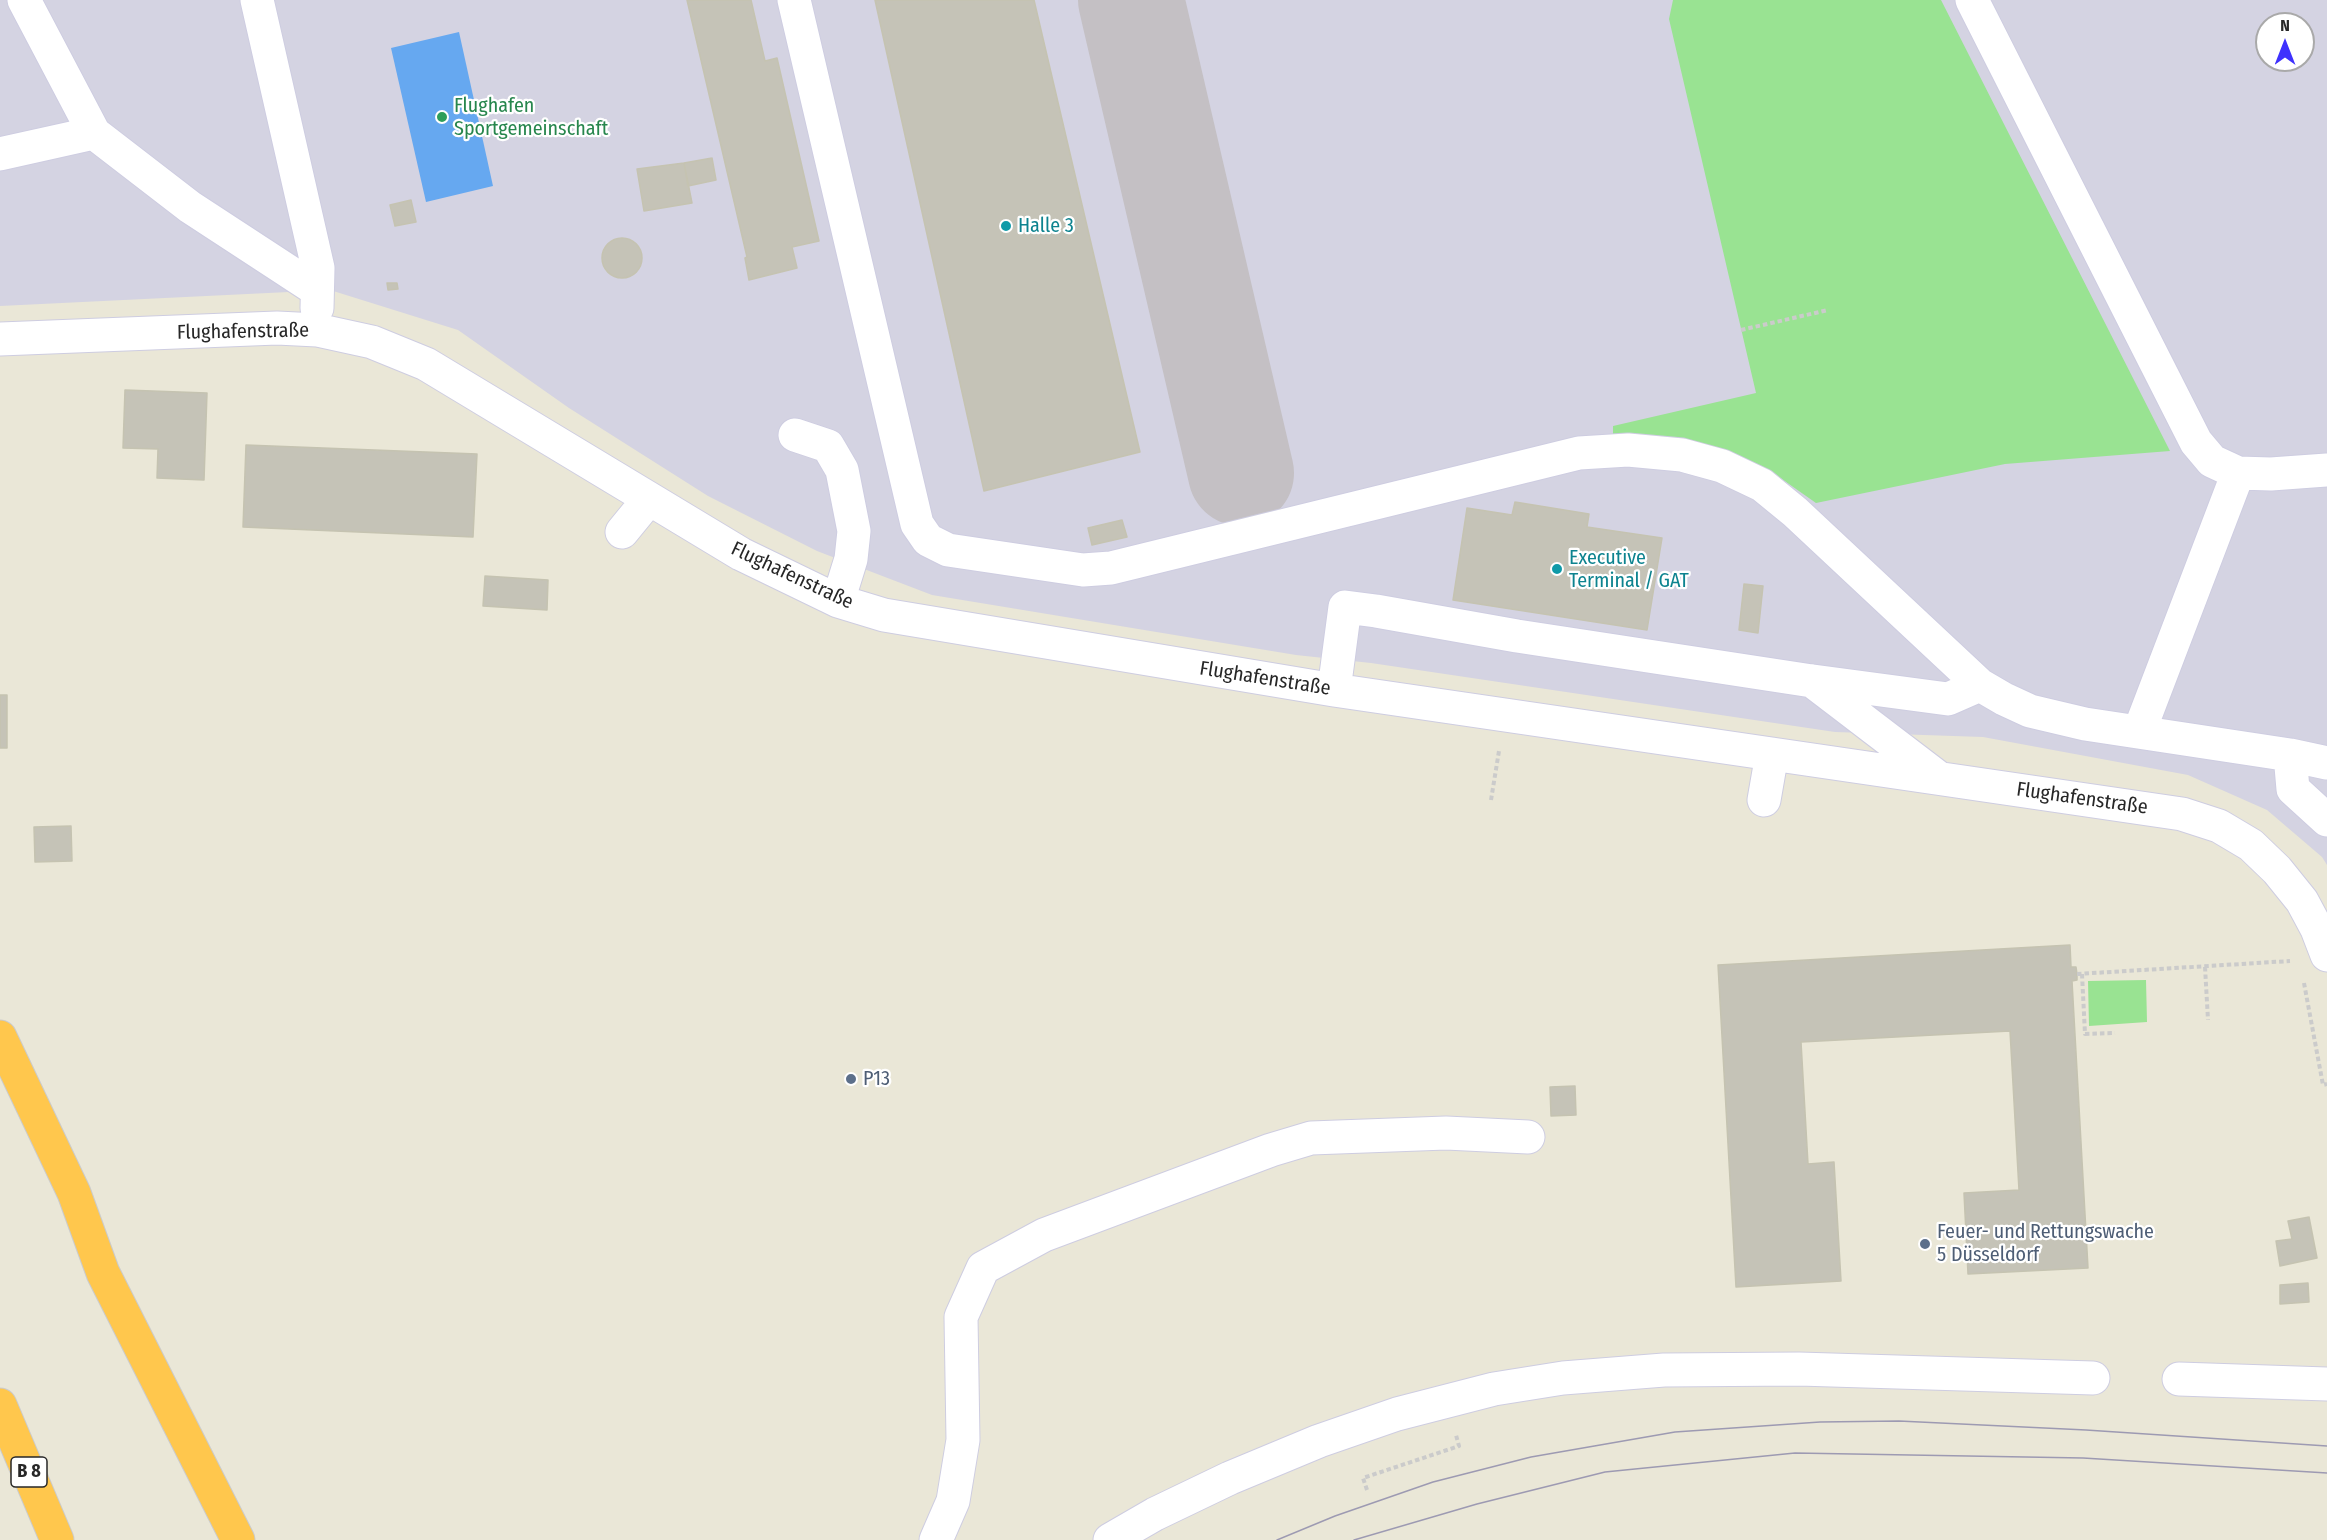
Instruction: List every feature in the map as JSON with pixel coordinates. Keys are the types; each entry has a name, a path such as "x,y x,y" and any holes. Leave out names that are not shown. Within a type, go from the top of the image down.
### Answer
{"highway":[{"path":"0,1037 74,1193 103,1273 238,1540"},
{"name":"B 8","path":"0,1405 57,1540"}],"street":[{"path":"24,0 94,133 190,207 317,290"},
{"path":"794,0 917,524 928,540 948,550 1083,570 1111,568 1579,453 1628,450 1682,455 1722,466 1762,486 1795,512 1980,685 2004,699 2031,711 2085,724 2289,755 2327,763"},
{"path":"1972,0 2196,442 2212,461 2238,473 2271,474 2327,470"},
{"path":"261,1 318,268 316,330"},
{"path":"0,154 94,133"},
{"name":"Flughafenstraße","path":"0,339 277,328 316,330 372,342 426,364 741,554 838,601 884,615 1334,690 2182,814 2219,826 2250,845 2277,870 2302,901 2318,928 2309,962"},
{"path":"795,435 828,446 842,470 854,531 851,560 838,601"},
{"path":"2139,732 2238,473"},
{"path":"622,532 649,499"},
{"path":"1334,690 1345,607 1517,636 1812,681 1948,699 1980,685"},
{"path":"1812,681 1941,779"},
{"path":"1764,800 1772,754"},
{"path":"2289,755 2293,789 2327,820"},
{"path":"936,1540 953,1501 963,1440 961,1317 983,1268 1044,1235 1271,1150 1311,1138 1446,1133 1528,1137"},
{"path":"1110,1540 1155,1514 1230,1478 1319,1441 1397,1414 1505,1387 1563,1377 1664,1370 1799,1369 2093,1377"},
{"path":"2179,1380 2327,1384"}],"path":[{"path":"1742,330 1828,310"},
{"path":"2115,1033 2085,1034 2079,974 2309,962 2323,1085 2327,1084"},
{"path":"2205,966 2208,1020"},
{"path":"1367,1490 1363,1478 1452,1448"}],"shaded area":[{"path":"0,0 2327,0 2327,865 2322,857 2267,810 2188,775 1983,737 1835,732 1371,663 1296,655 932,595 817,551 708,496 569,408 458,330 330,290 0,306"}],"green space":[{"path":"1673,0 1941,0 2170,451 2005,464 1816,503 1769,470 1613,434 1613,426 1756,393 1669,19"},
{"path":"2146,980 2147,1022 2089,1026 2088,981"}],"water":[{"name":"Flughafen Sportgemeinschaft","path":"459,32 493,186 426,202 391,48"}],"building":[{"path":"687,0 751,0 765,61 777,58 819,241 792,247 797,268 749,280 745,258 747,257"},
{"name":"Halle 3","path":"875,0 1034,0 1140,452 984,491"},
{"path":"712,158 716,180 688,186 684,163"},
{"path":"684,163 692,203 644,211 637,169"},
{"path":"411,200 416,222 395,226 390,205"},
{"path":"622,238 630,239 636,244 641,250 641,266 636,272 630,277 622,278 614,277 608,272 603,266 602,258 603,250 608,244 614,239"},
{"path":"387,283 397,283 398,289 388,290"},
{"path":"125,390 207,393 204,480 157,478 158,449 123,448"},
{"path":"246,445 477,454 473,537 243,527"},
{"name":"Executive Terminal / GAT","path":"1515,502 1589,514 1587,527 1662,538 1647,630 1453,600 1467,508 1512,515"},
{"path":"1122,520 1127,537 1092,545 1088,528"},
{"path":"485,576 548,580 547,610 483,606"},
{"path":"1744,584 1763,586 1758,633 1739,630"},
{"path":"0,695 7,695 7,748 0,748"},
{"path":"71,826 72,861 35,862 34,827"},
{"path":"2070,945 2071,967 2076,967 2077,974 2077,980 2072,981 2088,1268 1968,1274 1964,1193 2019,1190 2010,1031 1801,1042 1808,1164 1834,1162 1841,1281 1736,1287 1718,965"},
{"path":"1575,1086 1576,1115 1551,1116 1550,1087"},
{"path":"2309,1217 2317,1258 2280,1266 2276,1241 2292,1239 2288,1221"},
{"path":"2308,1283 2309,1302 2280,1304 2280,1285"}],"taxiway":[{"path":"1131,0 1241,473"}],"tram line":[{"path":"1277,1540 1335,1516 1433,1482 1531,1457 1675,1432 1820,1422 1899,1421 2086,1430 2327,1446"},
{"path":"1354,1540 1477,1504 1605,1472 1795,1453 2083,1458 2327,1473"}],"place":[{"name":"Flughafen Sportgemeinschaft","path":"442,117"},
{"name":"Halle 3","path":"1006,226"},
{"name":"Executive Terminal / GAT","path":"1557,569"},
{"name":"P13","path":"851,1079"},
{"name":"Feuer- und Rettungswache 5 Düsseldorf","path":"1925,1244"}]}
